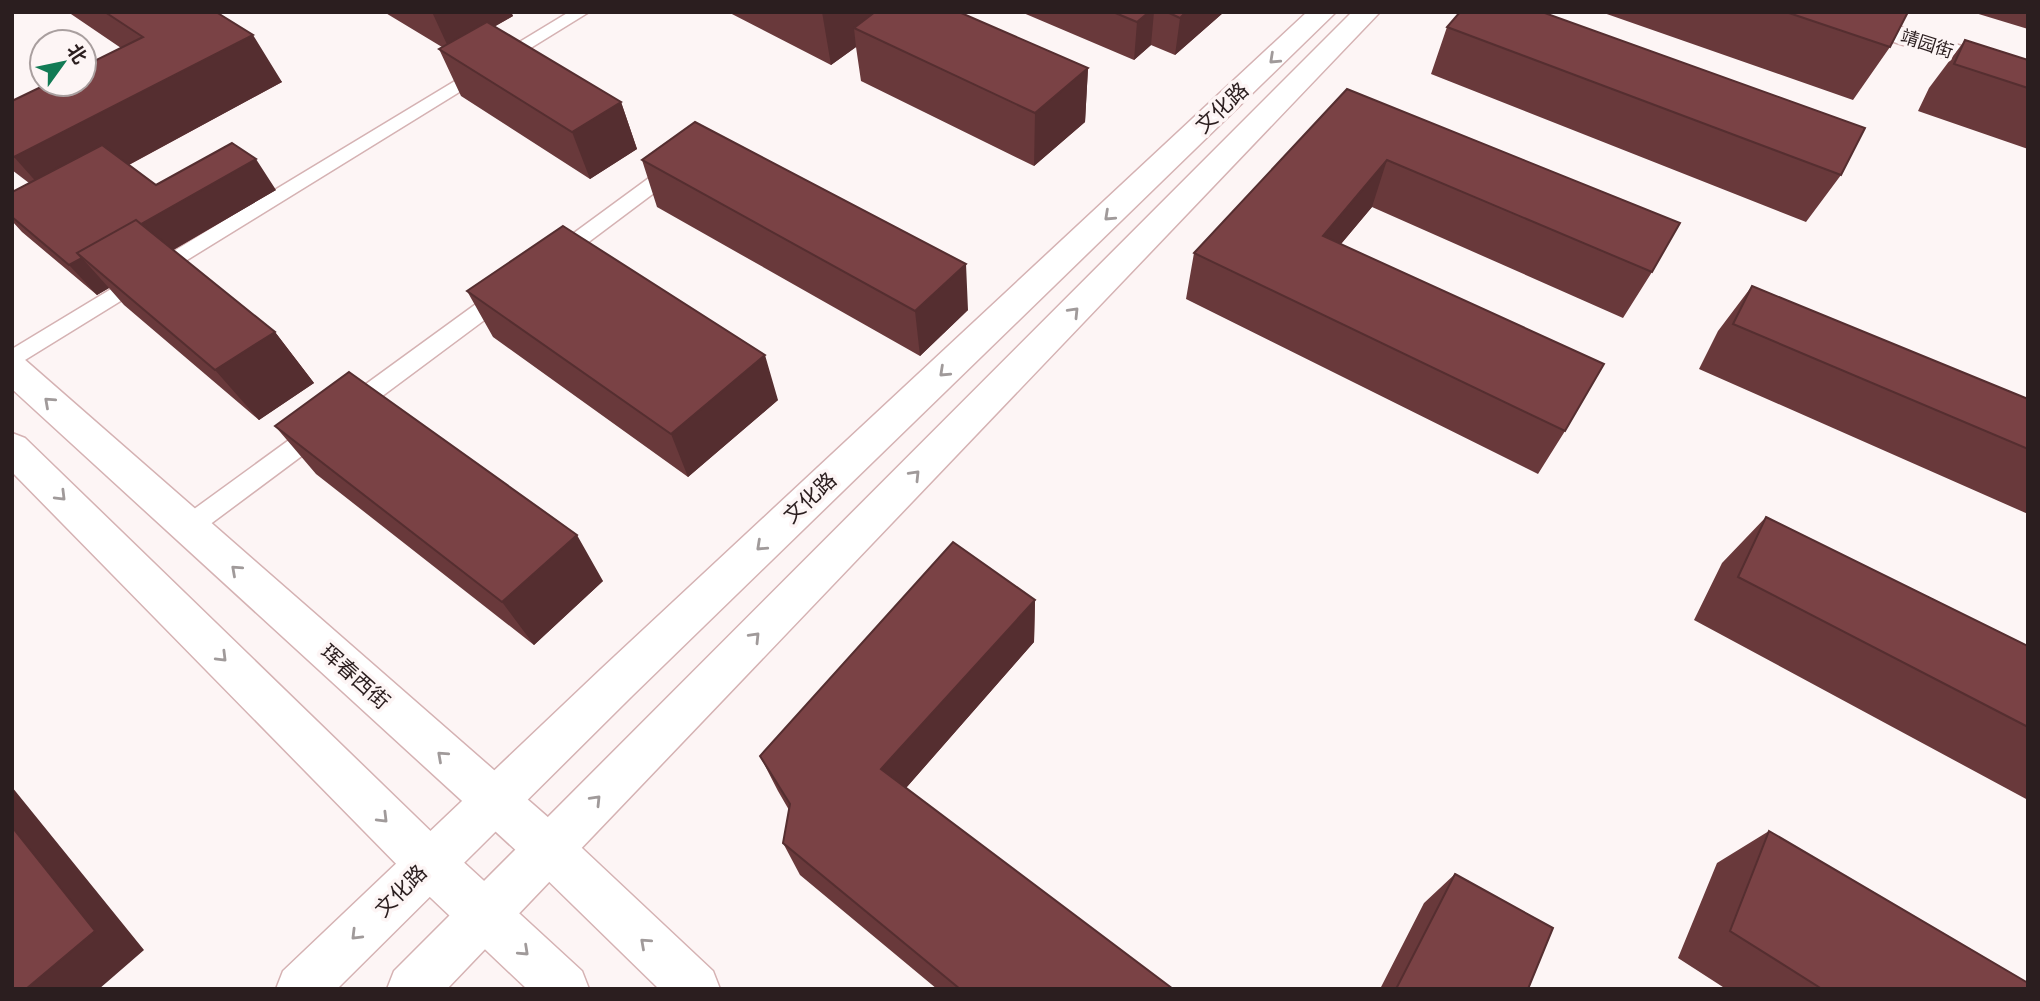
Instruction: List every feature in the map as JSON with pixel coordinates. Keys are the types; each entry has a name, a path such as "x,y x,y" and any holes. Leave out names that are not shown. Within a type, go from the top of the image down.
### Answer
{"main road":[{"name":"文化路","path":"302,989 492,801 1323,12"},
{"name":"文化路","path":"412,989 1367,12"},
{"name":"靖园街","path":"1826,12 2028,76"},
{"name":"珲春西街","path":"12,368 492,801 549,849 695,989"},
{"path":"12,448 429,863 564,989"}],"lane":[{"path":"12,360 581,12"},
{"path":"542,266 675,168"},
{"path":"188,527 520,282"}],"building":[{"path":"105,12 216,12 253,35 12,156 12,101 28,93 28,98 98,98 98,59 143,37"},
{"path":"875,12 959,12 1088,68 1035,113 854,28"},
{"path":"1113,12 1149,12 1137,22"},
{"path":"1167,12 1186,12 1180,18"},
{"path":"1460,12 1542,12 1865,128 1841,175 1447,27"},
{"path":"1786,12 1908,12 1890,47"},
{"path":"487,22 621,102 572,132 439,49"},
{"path":"1965,40 2028,60 2028,88 1954,64"},
{"path":"1347,89 1680,223 1652,272 1387,160 1323,236 1604,364 1565,431 1194,253"},
{"path":"695,122 966,264 915,311 642,160"},
{"path":"232,143 256,159 141,224 136,220 77,253 82,258 69,265 12,217 12,192 102,145 156,185"},
{"path":"136,220 275,332 215,370 77,253"},
{"path":"563,226 765,355 671,434 467,291"},
{"path":"1752,286 2028,399 2028,449 1733,324"},
{"path":"349,372 577,535 502,602 275,426"},
{"path":"1766,517 2028,646 2028,727 1738,577"},
{"path":"953,542 1035,600 881,769 1173,989 960,989 783,843 790,804 760,756"},
{"path":"12,827 95,931 26,989 12,989"},
{"path":"1769,831 2028,983 2028,989 1822,989 1730,931"},
{"path":"1455,874 1553,928 1528,989 1396,989"}]}
